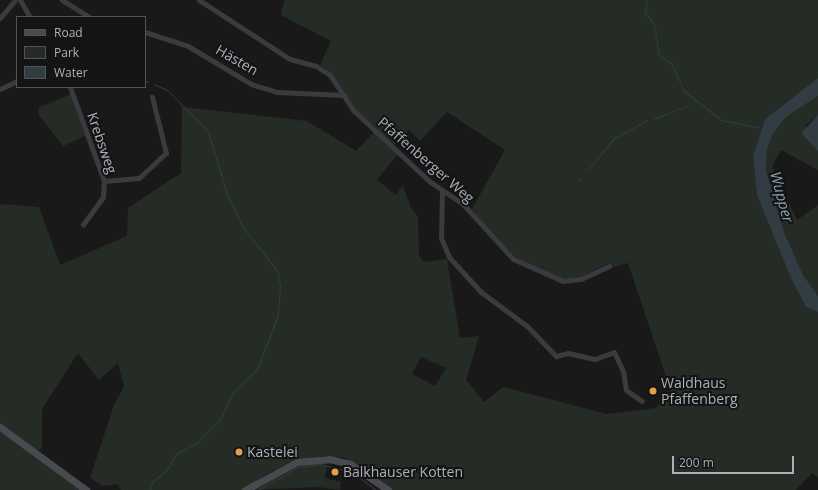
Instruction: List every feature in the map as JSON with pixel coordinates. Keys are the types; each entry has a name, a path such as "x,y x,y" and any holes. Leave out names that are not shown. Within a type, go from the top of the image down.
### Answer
{"main road":[{"path":"0,427 86,490"},
{"path":"246,490 297,462 329,459 350,464 388,490"}],"street":[{"path":"0,18 15,0"},
{"path":"20,0 29,16"},
{"path":"62,0 87,16"},
{"name":"Pfaffenberger Weg","path":"199,0 266,40 288,58 326,71 357,114 442,191 463,204 478,225 513,259 554,279 581,279 610,266"},
{"name":"Hästen","path":"146,32 188,46 251,84 278,92 344,95"},
{"path":"0,89 16,81"},
{"name":"Krebsweg","path":"70,88 104,181 103,197 84,225"},
{"path":"104,181 140,178 166,153 167,146 152,97"},
{"path":"442,191 441,238 449,257 481,292 527,326 556,356 568,353 598,359 614,352 623,370 626,390 642,401"}],"green space":[{"path":"284,0 818,0 818,78 765,119 753,156 757,195 790,276 818,312 818,477 812,473 796,490 392,490 346,458 324,456 297,461 270,472 243,490 121,490 117,484 102,486 90,478 114,405 124,387 118,363 99,380 78,353 42,409 42,447 37,452 0,425 0,204 39,207 60,265 127,236 128,208 181,173 182,107 307,121 356,151 377,129 357,111 335,77 320,65 331,41 281,15","holes":["447,112 505,150 472,209 486,229 519,261 562,280 579,278 609,263 610,268 628,263 671,391 656,408 607,414 503,387 484,402 466,380 479,336 460,338 447,259 424,262 419,255 418,217 410,206 403,185 396,195 377,180 400,151 394,145 409,130 420,141","421,357 446,368 435,386 412,374"]},
{"path":"71,94 85,136 63,146 39,115 38,108"},
{"path":"818,96 818,115 805,126 818,151 818,170 781,150 772,167 797,220 818,205 818,296 803,275 784,232 766,170 767,149 773,134 786,117"},
{"path":"0,431 83,490 0,490"},
{"path":"319,462 327,467 325,478 341,482 340,490 319,487 251,490 297,465"}],"water":[{"path":"818,78 818,96 786,117 773,134 767,149 766,170 784,232 803,275 818,296 818,312 806,307 790,276 757,195 753,156 765,119"},
{"path":"818,115 818,151 801,133"}],"waterway":[{"path":"647,0 645,12 654,24 659,55 671,63 684,91 721,120 762,128"},
{"path":"150,490 153,481 167,470 176,454 198,442 221,418 232,393 257,369 278,315 280,286 278,272 242,226 227,194 208,131 167,90 154,84"},
{"path":"654,119 688,105"},
{"path":"588,170 613,139 647,120"},
{"path":"578,181 581,177"},
{"path":"258,490 298,467 320,464 352,472 376,490"}],"place":[{"name":"Waldhaus Pfaffenberg","path":"653,391"},
{"name":"Kastelei","path":"239,452"},
{"name":"Balkhauser Kotten","path":"335,472"}],"water label":[{"name":"Wupper","path":"782,197"}]}
